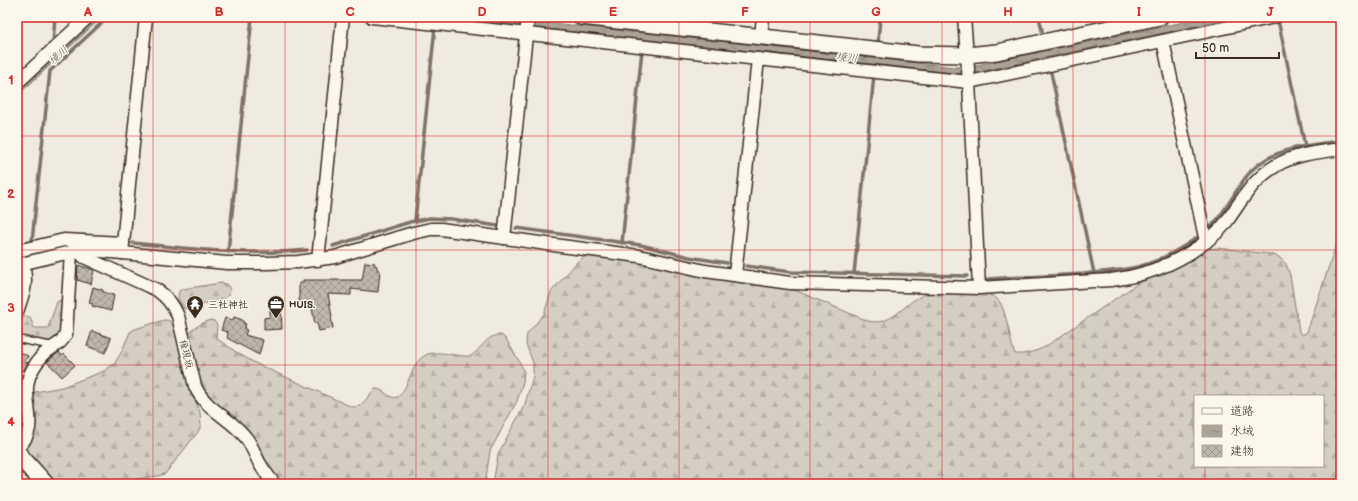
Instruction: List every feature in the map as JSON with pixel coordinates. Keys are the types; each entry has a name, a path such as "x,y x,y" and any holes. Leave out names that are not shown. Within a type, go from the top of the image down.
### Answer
{"main road":[{"path":"17,453 45,484"}],"street":[{"path":"17,83 88,17"},
{"path":"122,248 146,17"},
{"path":"318,260 343,17"},
{"path":"372,17 527,32 758,59 969,79 1163,41 1275,17"},
{"path":"504,238 528,17"},
{"path":"581,17 967,59 1159,17"},
{"path":"761,36 763,17"},
{"path":"964,17 969,79 979,288"},
{"path":"1163,41 1206,242"},
{"path":"735,275 758,59"},
{"path":"17,251 64,240 227,263 282,263 335,257 413,233 431,229 450,229 504,238 639,256 691,269 790,283 979,288 1111,280 1132,277 1153,271 1173,262 1206,242 1217,233 1226,222 1254,182 1282,162 1295,157 1341,149"},
{"path":"17,312 26,277 20,265 75,252 122,248"},
{"path":"17,448 29,430 30,421 27,387 29,376 43,355 56,347 66,334 75,252"},
{"name":"権現坂","path":"75,252 157,290 166,297 178,316 195,386 199,394 204,401 238,429 246,438 259,463 274,484"}],"lane":[{"path":"17,339 56,347"}],"green space":[{"path":"1341,230 1341,478 1315,484 493,484 498,454 525,404 533,376 533,363 526,344 527,334 544,314 551,292 577,262 584,257 593,256 638,262 695,275 797,291 868,321 877,322 892,317 919,297 927,294 948,292 986,294 996,298 999,301 1006,317 1015,354 1023,354 1045,347 1137,284 1198,253 1208,249 1218,248 1270,254 1279,257 1286,264 1290,275 1299,331 1301,334 1307,332"},
{"path":"221,283 227,284 230,289 229,295 225,298 188,309 182,308 178,296 179,291 183,289"},
{"path":"61,300 64,303 63,333 51,343 17,336 17,322 25,316 30,317 34,328 48,328 57,302"},
{"path":"164,320 170,321 174,326 190,388 200,412 201,426 198,432 165,474 121,481 115,484 56,484 27,450 26,446 32,397 35,392 62,387 104,371 114,364 121,353 130,332"},
{"path":"211,320 217,325 216,338 239,354 257,364 352,407 360,405 375,389 381,390 391,397 398,397 403,391 416,364 426,355 438,353 471,356 488,339 496,335 501,335 506,339 520,363 524,372 523,382 517,401 490,451 485,484 281,484 265,460 251,434 242,424 208,397 201,384 189,334 198,326"}],"water":[{"name":"境川","path":"97,17 102,17 17,96 17,91"},
{"name":"境川","path":"435,17 497,17 954,67 968,67 1208,17 1240,17 968,74"}],"building":[{"path":"365,262 375,263 374,265 377,266 377,270 380,270 378,292 351,289 351,295 328,294 333,328 319,331 317,323 315,324 311,303 299,303 299,283 303,283 303,280 362,280"},
{"path":"78,265 94,270 91,284 77,280"},
{"path":"93,287 114,295 111,311 92,306 93,304 89,303"},
{"path":"281,309 282,329 264,330 264,318 270,317 270,310"},
{"path":"234,317 244,321 243,323 246,324 244,329 247,330 245,335 263,340 259,355 227,338 227,332 221,330 225,318 233,320"},
{"path":"92,331 111,338 105,353 87,346"},
{"path":"17,351 28,356 25,362 28,363 24,371 21,370 17,380"},
{"path":"59,352 62,356 64,354 75,365 62,377 47,362"}],"waterway":[{"path":"53,43 55,17"},
{"name":"境川","path":"32,241 50,71 108,17"},
{"path":"228,252 252,17"},
{"path":"878,42 880,17"},
{"path":"1039,17 1043,35"},
{"path":"1278,20 1305,146"},
{"path":"415,221 435,27"},
{"path":"622,243 642,50"},
{"path":"1050,68 1094,273"},
{"path":"854,274 874,75"},
{"path":"1211,227 1221,215 1246,177 1255,167 1265,160 1289,150 1316,144 1341,141"},
{"path":"333,246 410,222 430,218 451,219 498,226"},
{"path":"516,228 641,245 689,257 727,263"},
{"path":"988,279 1083,274 1134,268 1165,257 1201,235"},
{"path":"133,243 242,252 285,252 307,250"},
{"path":"746,266 791,272 967,276"}],"place":[{"name":"三社神社","path":"195,319"},
{"name":"HUIS.","path":"276,319"}]}
